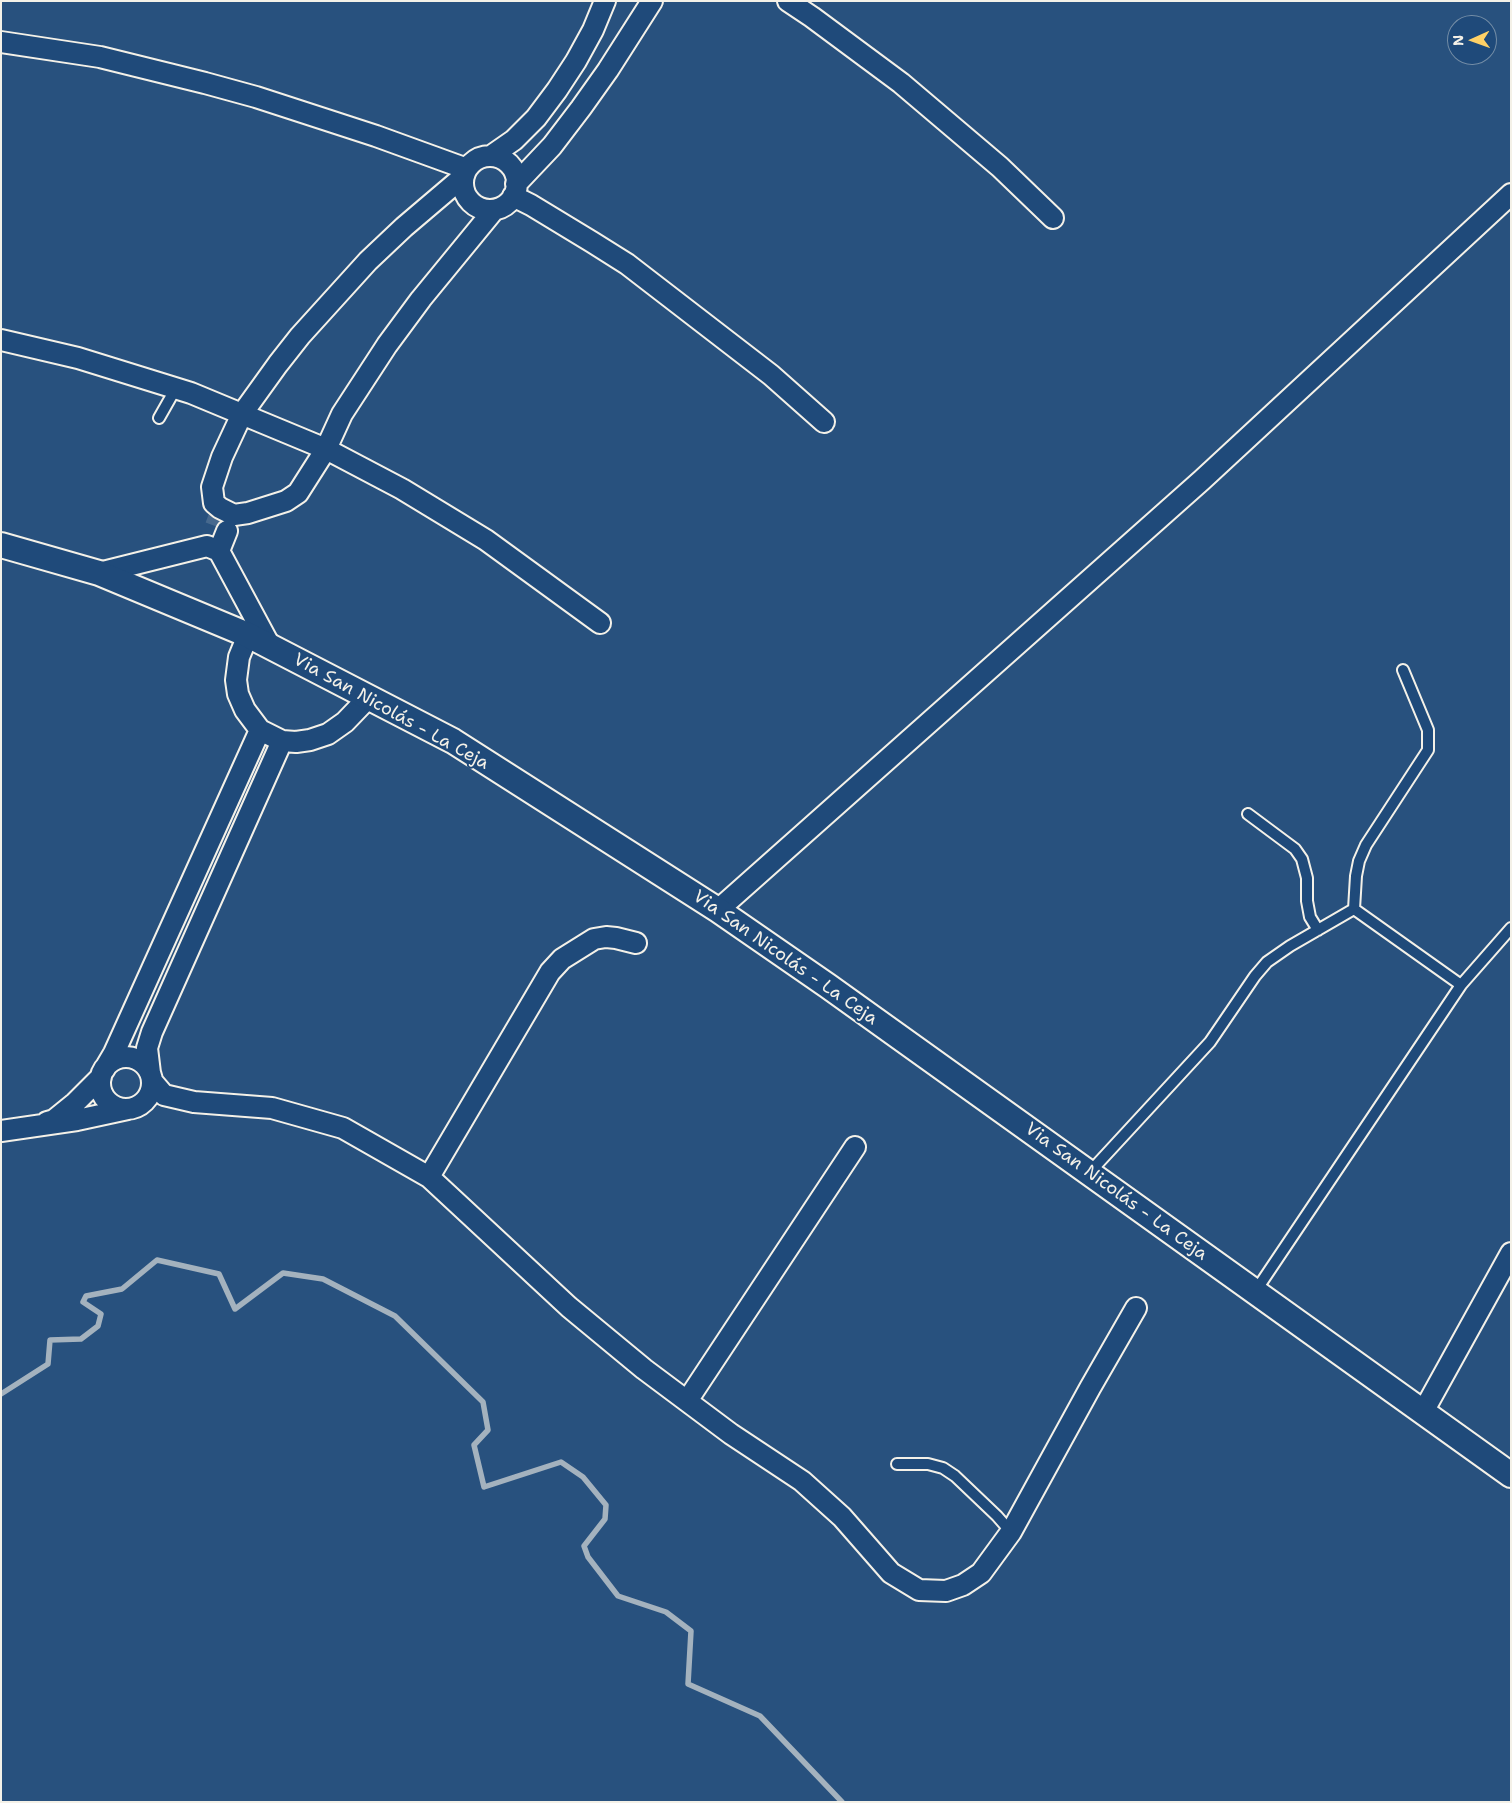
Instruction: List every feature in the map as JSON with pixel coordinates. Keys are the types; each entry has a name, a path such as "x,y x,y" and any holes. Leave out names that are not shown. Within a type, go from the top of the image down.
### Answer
{"street":[{"path":"224,520 214,503 212,487 214,476 242,414 300,336 345,285 398,232 465,173 477,160 491,156 514,140 536,118 576,61 593,30 605,1"},
{"path":"465,173 463,185 465,194 470,202 485,210 494,210 502,207 581,108 652,1"},
{"path":"788,1 901,83 1000,167 1053,218"},
{"path":"1,42 100,57 205,83 376,136 465,173"},
{"path":"491,156 506,162 515,176 515,190"},
{"path":"515,190 626,264 771,375 824,422"},
{"path":"718,910 1202,480 1511,194"},
{"path":"224,520 291,498 302,488 326,449 342,414 382,351 421,299 494,210"},
{"path":"1,340 78,358 176,388 326,449 402,489 486,540 600,623"},
{"path":"213,548 224,520"},
{"name":"Via San Nicolás - La Ceja","path":"1,545 99,573 248,635 453,741 718,910 828,986 1511,1475"},
{"path":"99,573 213,548"},
{"path":"213,548 270,646"},
{"path":"248,635 239,657 236,680 238,694 245,710 260,730 282,741 296,742 328,734 345,722 369,697"},
{"path":"194,1102 120,1108 107,1100 102,1094 102,1074 114,1053 260,730"},
{"path":"1,1131 77,1120 132,1108 148,1097 151,1077 147,1048 152,1032 282,741"},
{"path":"428,1177 550,972 562,959 594,939 606,937 636,943"},
{"path":"36,1126 54,1120 76,1103 109,1064 124,1057 132,1058 146,1066 151,1077 164,1095 194,1102 272,1108 342,1128 428,1177 569,1307 644,1369 731,1434 802,1481 842,1517 891,1573 919,1590 946,1592 964,1585 981,1572 1011,1532 1136,1308"},
{"path":"687,1401 854,1147"},
{"path":"1423,1412 1511,1253"}],"lane":[{"path":"159,418 176,388"},
{"path":"1354,909 1356,876 1359,861 1366,845 1428,750 1428,730 1403,670"},
{"path":"1248,814 1295,849 1302,859 1307,878 1307,901 1310,917 1318,930"},
{"path":"1089,1173 1210,1042 1255,976 1267,962 1354,909"},
{"path":"1354,909 1461,985"},
{"path":"1255,1292 1461,985 1511,928"},
{"path":"896,1464 928,1464 943,1468 955,1476 1011,1532"}],"waterway":[{"path":"1,1394 48,1364 50,1340 81,1339 98,1326 101,1314 83,1302 86,1296 122,1289 157,1260 219,1274 235,1309 283,1273 323,1279 395,1316 483,1402 488,1430 474,1445 484,1487 561,1462 583,1477 606,1505 605,1519 584,1546 588,1557 618,1596 666,1612 691,1631 688,1684 760,1716 842,1802"}],"tunnel":[{"path":"215,526 218,518"}]}
